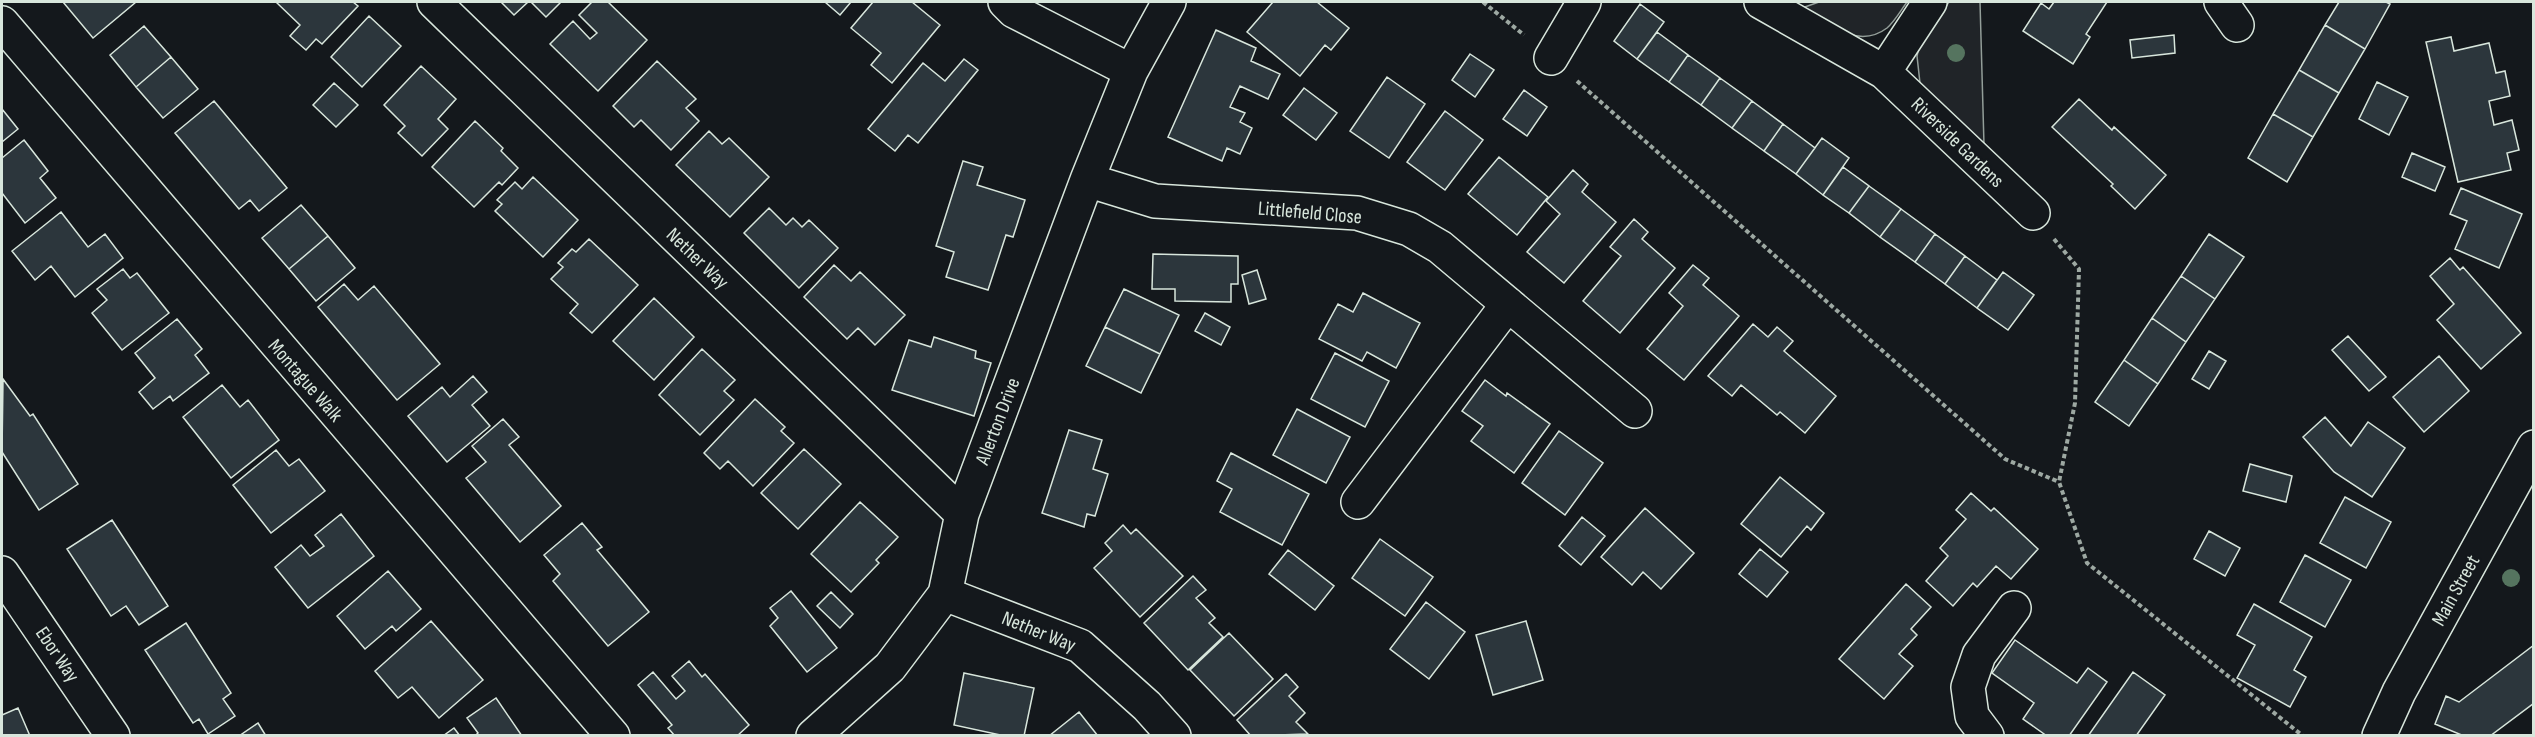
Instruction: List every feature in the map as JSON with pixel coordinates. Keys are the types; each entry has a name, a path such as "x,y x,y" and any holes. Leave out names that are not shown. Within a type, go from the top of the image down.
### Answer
{"street":[{"name":"Nether Way","path":"434,2 962,514"},
{"path":"1005,2 1014,11 1131,71"},
{"name":"Allerton Drive","path":"813,735 890,667 945,594 962,514 1087,180 1131,71 1169,2"},
{"path":"1551,58 1584,2"},
{"name":"Riverside Gardens","path":"1761,2 1884,72 2033,213"},
{"path":"1884,72 1930,2"},
{"name":"Montague Walk","path":"2,22 613,735"},
{"name":"Littlefield Close","path":"1087,180 1155,201 1357,213 1408,229 1440,247 1635,411"},
{"path":"1358,502 1508,304"},
{"name":"Main Street","path":"2379,735 2399,692 2534,447"},
{"name":"Ebor Way","path":"2,573 113,735"},
{"name":"Nether Way","path":"945,594 1080,646 1147,706 1174,735"},
{"path":"1987,735 1972,716 1968,687 1979,655 2014,608"}],"path":[{"path":"1484,2 1551,58 2005,459 2059,482"},
{"path":"2033,213 2079,269 2075,403 2059,482 2087,563 2303,735"}],"shaded area":[{"path":"1819,2 1907,2 1887,28 1876,34 1854,36 1833,27 1802,8"},
{"path":"1949,2 1980,2 1984,145 1929,95 1920,83 1917,56 1920,43"}],"building":[{"path":"63,2 136,2 93,38"},
{"path":"276,2 353,2 358,6 322,44 316,39 306,50 290,36 300,25"},
{"path":"501,2 528,2 514,15"},
{"path":"531,2 561,2 546,17"},
{"path":"592,2 608,2 647,40 598,91 550,44 573,21 590,39 597,33 579,15"},
{"path":"825,2 851,2 840,15"},
{"path":"873,2 912,2 940,25 892,83 871,65 881,53 851,28"},
{"path":"1273,2 1317,2 1349,28 1331,50 1325,45 1300,76 1247,32"},
{"path":"2054,2 2107,2 2086,34 2090,37 2073,64 2023,31 2041,3 2049,9"},
{"path":"2339,2 2386,2 2390,4 2365,49 2325,25"},
{"path":"1640,4 1664,22 1637,59 1614,41"},
{"path":"369,16 401,46 362,87 331,57"},
{"path":"2325,25 2365,49 2339,93 2299,70"},
{"path":"144,26 171,57 136,87 110,55"},
{"path":"1216,30 1256,48 1251,61 1280,74 1268,99 1240,86 1230,107 1245,113 1240,122 1252,128 1240,154 1227,148 1222,161 1168,137"},
{"path":"1657,32 1688,55 1669,82 1637,59"},
{"path":"2174,35 2175,53 2132,58 2130,40"},
{"path":"2451,37 2454,51 2489,43 2496,73 2505,71 2510,96 2489,101 2494,125 2512,120 2519,150 2507,153 2511,170 2458,182 2426,42"},
{"path":"1470,54 1494,70 1475,97 1452,80"},
{"path":"1688,55 1720,78 1701,105 1669,82"},
{"path":"171,57 198,89 163,118 136,87"},
{"path":"964,59 978,70 918,143 908,135 895,151 868,129 923,63 945,81"},
{"path":"657,61 696,99 686,108 699,121 671,150 641,120 634,127 613,106"},
{"path":"421,66 456,99 438,119 448,129 422,156 398,133 405,126 384,105"},
{"path":"2299,70 2339,93 2313,137 2273,114"},
{"path":"1387,77 1425,104 1389,158 1350,131"},
{"path":"1720,78 1752,101 1732,128 1701,105"},
{"path":"2377,82 2408,97 2389,135 2359,119"},
{"path":"334,83 358,105 336,127 313,105"},
{"path":"1304,88 1337,113 1316,140 1283,115"},
{"path":"1524,90 1547,107 1527,136 1503,119"},
{"path":"2079,99 2112,130 2114,127 2166,175 2135,209 2111,186 2113,184 2052,127"},
{"path":"214,101 287,188 259,211 250,200 239,209 175,133"},
{"path":"1752,101 1783,124 1764,151 1732,128"},
{"path":"2,109 18,129 2,142"},
{"path":"1445,111 1483,140 1445,190 1407,162"},
{"path":"2273,114 2313,137 2287,182 2248,158"},
{"path":"475,121 503,148 501,151 518,168 502,185 499,182 474,207 432,167"},
{"path":"1783,124 1815,148 1796,174 1764,151"},
{"path":"709,131 722,144 729,138 769,177 730,217 676,165"},
{"path":"1822,138 1849,158 1823,195 1796,174"},
{"path":"24,140 48,171 40,178 56,198 25,223 2,193 2,158"},
{"path":"2412,153 2445,167 2435,191 2402,177"},
{"path":"1499,157 1548,197 1517,235 1468,194"},
{"path":"963,161 983,167 977,185 1025,200 1013,237 1006,235 988,290 946,277 954,252 936,246"},
{"path":"1843,167 1869,186 1849,213 1823,195"},
{"path":"1573,170 1588,184 1582,192 1616,222 1564,283 1527,252 1560,214 1546,201"},
{"path":"533,177 578,220 543,257 495,211 502,204 497,200 515,182 522,189"},
{"path":"1869,186 1901,209 1880,237 1849,213"},
{"path":"2461,188 2522,214 2499,268 2455,249 2467,221 2450,214"},
{"path":"301,205 328,236 289,269 262,238"},
{"path":"769,208 786,225 793,218 802,227 809,220 838,248 799,288 744,233"},
{"path":"1901,209 1935,234 1915,262 1880,237"},
{"path":"61,212 88,247 105,234 123,258 75,297 51,266 35,280 12,251"},
{"path":"1634,219 1648,232 1642,239 1675,268 1620,333 1583,301 1621,256 1610,247"},
{"path":"1935,234 1965,256 1945,284 1915,262"},
{"path":"2209,234 2244,257 2215,299 2181,276"},
{"path":"328,236 355,268 316,301 289,269"},
{"path":"589,239 638,285 592,333 570,313 578,304 551,279 563,267 558,263 572,249 576,252"},
{"path":"1153,254 1238,256 1238,284 1231,284 1231,302 1175,301 1175,289 1152,289"},
{"path":"1965,256 1997,280 1977,308 1945,284"},
{"path":"2450,258 2460,270 2463,267 2521,333 2481,369 2437,320 2454,304 2430,276"},
{"path":"834,265 851,281 860,272 905,315 875,345 858,328 847,339 804,297"},
{"path":"1693,265 1709,278 1703,285 1739,316 1684,380 1647,349 1683,306 1669,293"},
{"path":"123,269 130,278 137,273 169,313 122,350 92,313 107,300 97,289"},
{"path":"1257,270 1266,299 1249,304 1242,275"},
{"path":"2003,272 2034,295 2008,330 1977,308"},
{"path":"2181,276 2215,299 2186,342 2152,318"},
{"path":"344,284 358,300 374,286 440,364 397,400 318,307"},
{"path":"1124,289 1179,315 1160,354 1105,327"},
{"path":"1363,293 1420,323 1396,368 1367,352 1362,361 1319,339 1338,304 1353,312"},
{"path":"654,298 694,337 654,380 613,341"},
{"path":"1205,313 1230,327 1221,345 1195,331"},
{"path":"2152,318 2186,342 2158,384 2124,360"},
{"path":"177,319 202,349 195,355 209,373 173,401 170,396 153,409 139,392 155,378 135,353"},
{"path":"1753,324 1768,337 1777,327 1793,341 1784,351 1836,396 1805,433 1780,412 1777,415 1741,385 1732,396 1708,376"},
{"path":"1105,327 1160,354 1141,393 1086,366"},
{"path":"2348,336 2386,377 2369,391 2332,350"},
{"path":"934,337 976,351 975,358 991,363 974,416 892,390 909,340 931,347"},
{"path":"702,349 735,380 724,391 734,400 700,435 659,395"},
{"path":"2209,351 2226,361 2209,389 2192,379"},
{"path":"1335,353 1389,381 1365,427 1311,399"},
{"path":"2439,356 2469,391 2424,432 2393,397"},
{"path":"2124,360 2158,384 2129,426 2095,402"},
{"path":"473,376 487,392 472,405 490,426 447,462 408,416 442,387 450,397"},
{"path":"3,379 30,416 33,414 78,484 39,510 2,452"},
{"path":"1485,380 1550,424 1514,473 1471,441 1483,426 1462,411"},
{"path":"222,385 240,407 248,400 279,440 231,478 183,417"},
{"path":"755,399 785,427 781,431 794,443 753,486 728,461 720,469 704,453"},
{"path":"1297,409 1350,437 1326,483 1273,455"},
{"path":"2325,417 2351,446 2368,422 2405,448 2372,497 2334,472 2303,437"},
{"path":"503,419 519,437 509,445 561,506 520,542 466,478 486,462 472,446"},
{"path":"1069,430 1102,440 1093,469 1108,474 1095,516 1087,514 1084,527 1042,513"},
{"path":"1559,431 1603,463 1565,515 1522,483"},
{"path":"804,449 841,484 798,529 761,493"},
{"path":"276,450 289,466 299,459 325,491 271,533 233,485"},
{"path":"1231,453 1309,494 1282,545 1220,512 1232,489 1217,481"},
{"path":"2250,464 2292,476 2286,502 2243,491"},
{"path":"1780,477 1824,513 1811,530 1807,526 1781,557 1741,524"},
{"path":"1971,493 1991,511 1994,508 2038,549 2011,579 1996,566 1977,587 1973,583 1953,606 1926,581 1948,556 1940,548 1966,519 1956,510"},
{"path":"2345,497 2391,522 2366,568 2320,543"},
{"path":"860,502 898,537 876,560 879,563 851,592 811,554"},
{"path":"1645,508 1694,553 1661,589 1643,572 1632,585 1601,557"},
{"path":"341,514 374,556 308,608 275,567 301,545 310,556 324,546 315,535"},
{"path":"1582,517 1605,536 1581,565 1559,546"},
{"path":"112,520 168,606 139,625 126,606 111,616 67,549"},
{"path":"582,523 602,547 597,550 649,612 608,646 553,581 560,574 544,555"},
{"path":"1123,525 1131,534 1136,529 1183,576 1140,617 1094,568 1112,551 1105,543"},
{"path":"2209,531 2240,548 2225,576 2194,559"},
{"path":"1380,539 1433,577 1405,616 1352,578"},
{"path":"1760,549 1788,572 1767,597 1739,574"},
{"path":"1288,550 1334,586 1315,610 1269,574"},
{"path":"2305,555 2351,580 2325,627 2280,602"},
{"path":"388,571 421,609 396,631 392,626 365,649 337,616"},
{"path":"1193,576 1206,590 1196,598 1215,618 1209,623 1223,637 1188,670 1144,623"},
{"path":"1906,584 1931,607 1911,629 1917,635 1899,654 1913,666 1884,699 1839,659"},
{"path":"791,591 837,648 807,672 770,626 778,618 770,608"},
{"path":"831,592 853,614 840,628 817,606"},
{"path":"1426,602 1465,632 1429,679 1390,649"},
{"path":"2254,604 2312,637 2294,670 2306,677 2290,707 2237,678 2255,645 2237,635"},
{"path":"431,621 483,680 439,718 412,687 398,698 375,671"},
{"path":"1526,621 1543,680 1493,695 1476,635"},
{"path":"186,623 231,693 223,699 235,716 208,734 199,719 193,723 145,650"},
{"path":"1229,633 1273,679 1234,716 1190,670"},
{"path":"2015,640 2077,683 2088,668 2107,682 2069,736 2047,736 2023,719 2034,703 1992,673"},
{"path":"2534,645 2534,703 2490,736 2464,736 2435,724 2446,696 2459,702"},
{"path":"689,661 702,677 705,674 749,725 737,736 675,736 668,728 672,725 638,685 653,672 676,699 685,691 672,676"},
{"path":"2133,672 2165,695 2136,736 2088,736"},
{"path":"964,673 1034,688 1024,736 1005,736 954,725"},
{"path":"1286,674 1298,687 1289,696 1305,713 1296,722 1308,734 1251,736 1237,720"},
{"path":"496,698 522,736 475,736 478,733 467,718"},
{"path":"18,708 30,736 2,736 2,715"},
{"path":"1079,712 1098,736 1049,736"},
{"path":"258,723 266,736 239,736"},
{"path":"454,728 460,736 443,736"}]}
